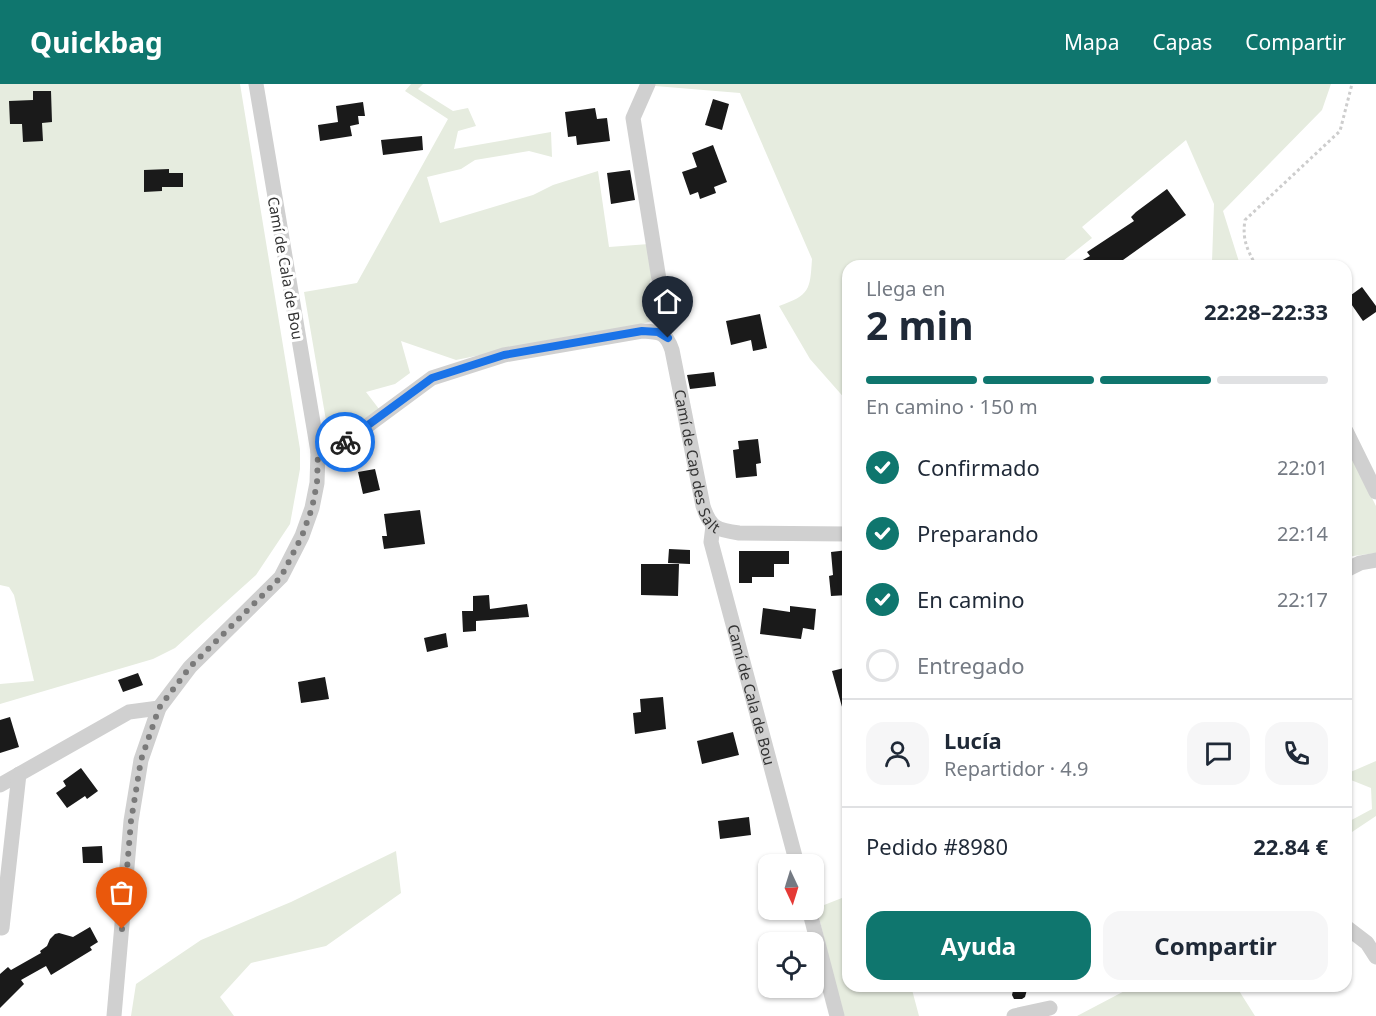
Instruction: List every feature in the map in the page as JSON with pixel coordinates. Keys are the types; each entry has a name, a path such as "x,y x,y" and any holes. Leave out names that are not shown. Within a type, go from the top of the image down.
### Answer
{"street":[{"name":"Camí de Cala de Bou","path":"256,84 318,452"},
{"path":"114,1016 131,821 141,760 159,708 190,667 281,577 302,536 312,508 317,483 318,452 340,446 432,378 504,355 642,331 658,332 666,323 633,118 648,84"},
{"name":"Camí de Cap des Salt","path":"658,332 668,338 672,350 703,506 713,526 725,531 739,532 842,534"},
{"path":"1352,443 1376,492"},
{"name":"Camí de Cala de Bou","path":"713,526 711,542 794,854"},
{"path":"1352,567 1376,560"},
{"path":"0,785 129,712 159,708"},
{"path":"2,928 19,774"},
{"path":"812,920 837,1016"},
{"path":"1352,932 1367,943 1376,957"},
{"path":"1014,1016 1050,1008"}],"path":[{"path":"1253,260 1245,246 1243,234 1245,220 1340,131 1352,84"}],"shaded area":[{"path":"0,84 240,84 300,449 300,469 290,524 256,575 175,648 153,659 0,704 0,684 34,681 14,595 9,587 0,585"},
{"path":"411,84 423,84 418,89 453,111 468,108 476,126 458,131 454,149 551,132 552,157 529,151 475,160 461,169 427,177 440,223 533,195 553,185 598,171 609,247 649,244 654,273 645,293 656,317 649,322 605,334 456,360 401,341 410,373 395,384 366,392 379,409 336,438 328,432 304,292 357,283 448,119 405,91"},
{"path":"655,84 1331,84 1322,110 1223,211 1238,260 1212,260 1214,204 1186,140 1082,227 1092,238 1064,260 842,260 842,395 810,359 779,306 797,298 806,290 809,285 812,259 740,93 655,86"},
{"path":"1352,459 1376,506 1376,553 1352,556"},
{"path":"1376,761 1376,816 1352,832 1352,820 1372,809 1371,788 1352,780 1352,771"},
{"path":"396,851 401,893 326,946 251,963 220,997 234,1016 131,1016 136,984 201,940 291,902"},
{"path":"842,898 842,992 913,992 919,1016 843,1016 820,920 824,920 824,905"},
{"path":"1123,992 1240,992 1255,1016 1077,1016"}],"building":[{"path":"33,91 51,91 52,122 42,123 43,141 23,142 22,124 10,124 9,101 33,100"},
{"path":"713,99 729,104 722,130 705,125"},
{"path":"363,102 365,116 358,116 359,124 350,126 352,136 320,141 318,125 338,122 336,106"},
{"path":"595,108 597,119 607,118 610,141 577,145 576,136 568,137 565,112"},
{"path":"422,136 423,150 383,155 381,140"},
{"path":"713,145 727,182 714,187 716,193 700,199 698,192 690,195 682,172 697,167 692,153"},
{"path":"169,169 169,173 183,173 183,187 162,187 162,191 144,192 144,170"},
{"path":"630,170 635,200 611,204 607,173"},
{"path":"1167,189 1186,215 1123,260 1083,260 1090,256 1087,252 1134,221 1131,217"},
{"path":"1362,287 1376,306 1376,312 1363,321 1352,305 1352,294"},
{"path":"760,314 767,348 753,351 751,340 731,345 726,321"},
{"path":"714,372 716,386 690,389 687,375"},
{"path":"758,439 761,463 756,464 757,476 736,478 733,450 739,449 738,441"},
{"path":"375,469 380,490 363,494 358,472"},
{"path":"420,510 425,544 384,549 382,536 387,536 384,514"},
{"path":"669,549 690,550 690,564 668,563"},
{"path":"739,551 789,551 789,564 774,564 774,577 752,577 752,583 739,583"},
{"path":"842,551 842,595 831,596 829,576 833,575 831,552"},
{"path":"641,564 679,564 678,596 641,595"},
{"path":"489,595 490,609 527,604 529,617 476,621 476,631 463,632 462,611 473,611 473,596"},
{"path":"790,606 816,609 814,630 803,628 801,639 760,634 763,608 790,612"},
{"path":"446,633 448,647 427,652 424,638"},
{"path":"842,668 842,707 832,671"},
{"path":"138,673 143,685 123,692 118,680"},
{"path":"325,677 329,699 301,703 298,682"},
{"path":"663,697 666,729 635,734 633,713 641,712 640,699"},
{"path":"10,717 19,747 0,753 0,720"},
{"path":"733,732 739,755 702,764 697,741"},
{"path":"81,768 98,791 87,799 85,796 67,808 56,793 66,786 63,781"},
{"path":"749,817 751,835 720,839 718,821"},
{"path":"102,846 103,863 83,863 82,847"},
{"path":"90,927 98,942 90,947 92,950 51,975 46,966 21,980 24,984 0,1008 0,974 8,967 11,970 41,953 40,951 47,946 55,934 73,937"},
{"path":"1013,992 1026,992 1022,999 1014,999"}],"way so far":[{"path":"122,929 131,821 141,760 159,708 190,667 281,577 302,536 312,508 317,483 318,452 340,446 345,442"}],"route":[{"path":"345,442 432,378 504,355 642,331 658,332 668,338"}]}
